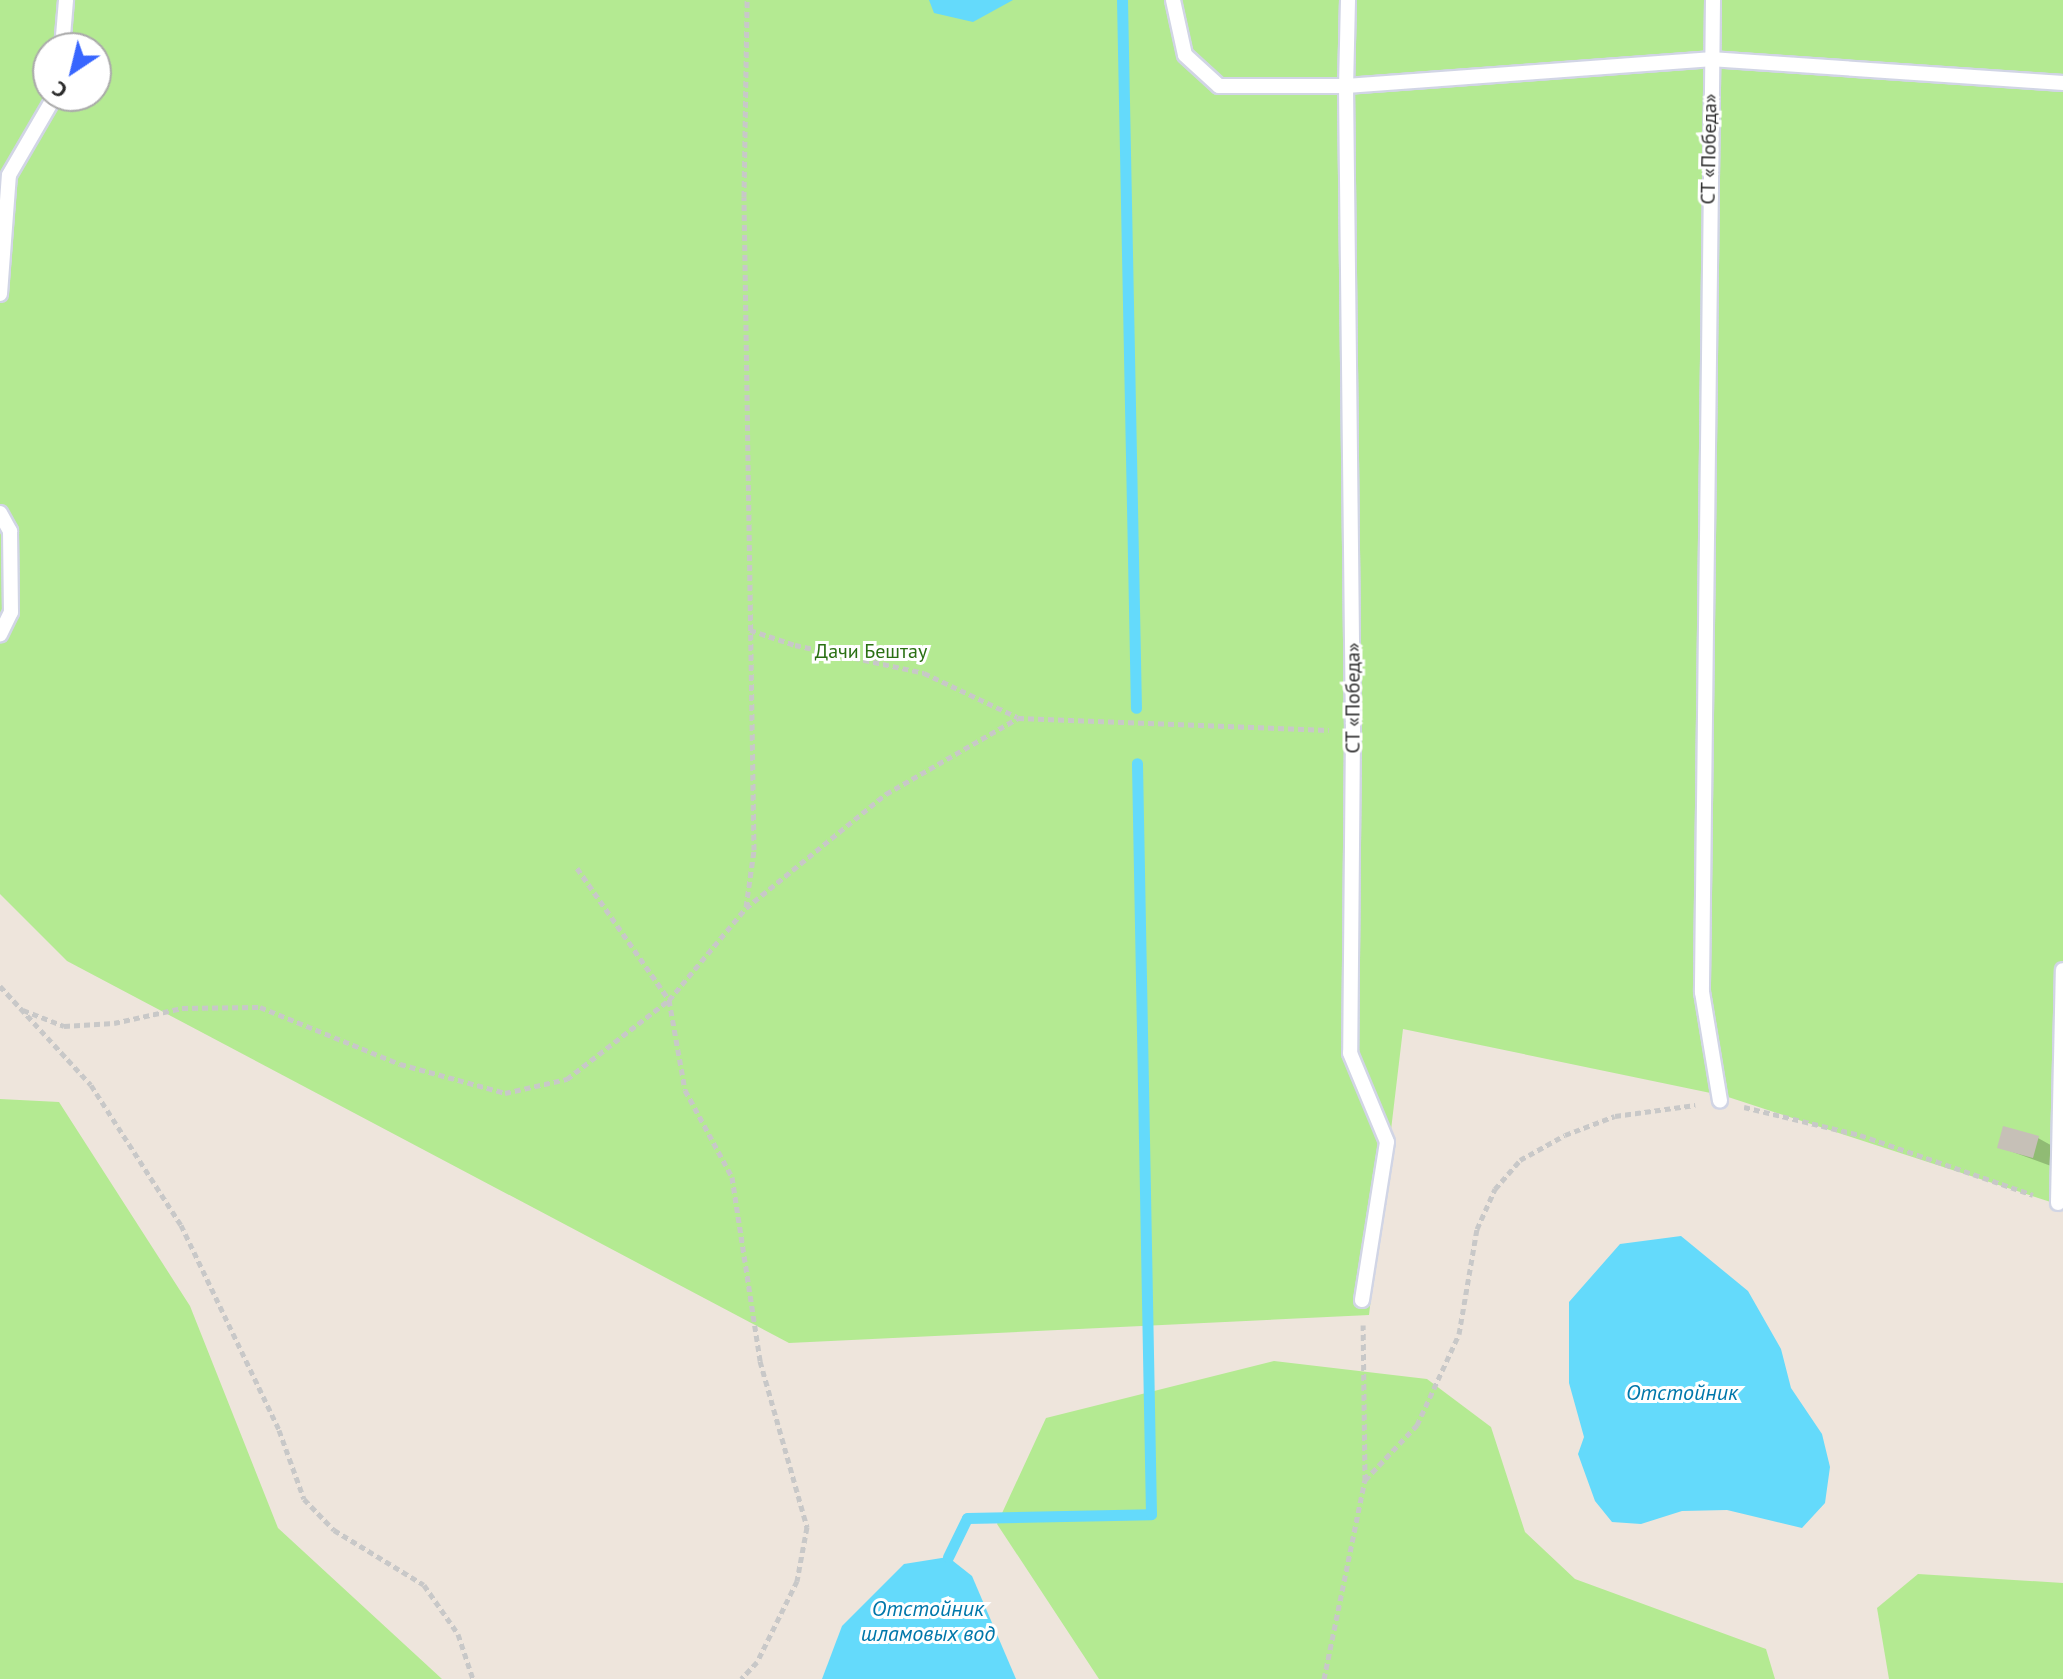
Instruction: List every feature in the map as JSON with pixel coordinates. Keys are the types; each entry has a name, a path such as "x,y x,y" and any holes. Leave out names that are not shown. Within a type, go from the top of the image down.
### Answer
{"lane":[{"path":"63,32 66,0"},
{"path":"1173,0 1185,55 1219,86 1346,86 1710,59 2063,83"},
{"name":"СТ «Победа»","path":"1348,0 1346,86 1353,731 1350,1053 1387,1142 1362,1300"},
{"name":"СТ «Победа»","path":"1713,0 1702,992 1720,1101"},
{"path":"0,294 9,175 46,112"},
{"path":"0,513 10,531 11,612 0,635"},
{"path":"2058,1203 2063,970"}],"path":[{"path":"746,908 754,850 744,197 747,0"},
{"path":"750,630 795,645 924,673 1018,718 1353,731"},
{"path":"23,1010 64,1026 114,1023 182,1008 260,1007 400,1064 505,1093 567,1079 669,1000 746,908 886,794 1018,718"},
{"path":"577,868 669,1000 685,1090 732,1177 760,1361 807,1527 797,1581 757,1662 741,1679"},
{"path":"0,986 91,1085 181,1225 279,1430 304,1499 334,1530 424,1585 458,1634 473,1679"},
{"path":"1365,1480 1417,1425 1459,1334 1477,1229 1495,1189 1520,1160 1565,1135 1615,1116 1720,1101 1860,1135 2058,1203"},
{"path":"1324,1679 1365,1480 1362,1300"}],"green space":[{"name":"Дачи Бештау","path":"0,0 2063,0 2063,1206 1725,1096 1403,1029 1369,1315 789,1343 67,961 0,894"},
{"path":"0,1099 59,1102 190,1306 278,1528 442,1679 0,1679"},
{"path":"1274,1361 1427,1379 1491,1427 1525,1532 1575,1579 1766,1649 1775,1679 1099,1679 997,1524 1046,1418"},
{"path":"1918,1574 2063,1583 2063,1679 1889,1679 1877,1608"}],"water":[{"path":"929,0 1013,0 973,22 934,13"},
{"name":"Отстойник","path":"1681,1236 1748,1291 1781,1349 1791,1388 1822,1434 1830,1467 1825,1503 1802,1528 1727,1510 1682,1511 1641,1524 1612,1522 1595,1501 1578,1454 1584,1437 1569,1383 1569,1302 1620,1244"},
{"name":"Отстойник шламовых вод","path":"948,1557 972,1576 1016,1679 822,1679 842,1626 904,1564"}],"building":[{"path":"2003,1126 2039,1136 2033,1158 1997,1148"}],"waterway":[{"path":"1122,0 1136,708"},
{"path":"948,1557 967,1518 1151,1514 1137,763"}]}
